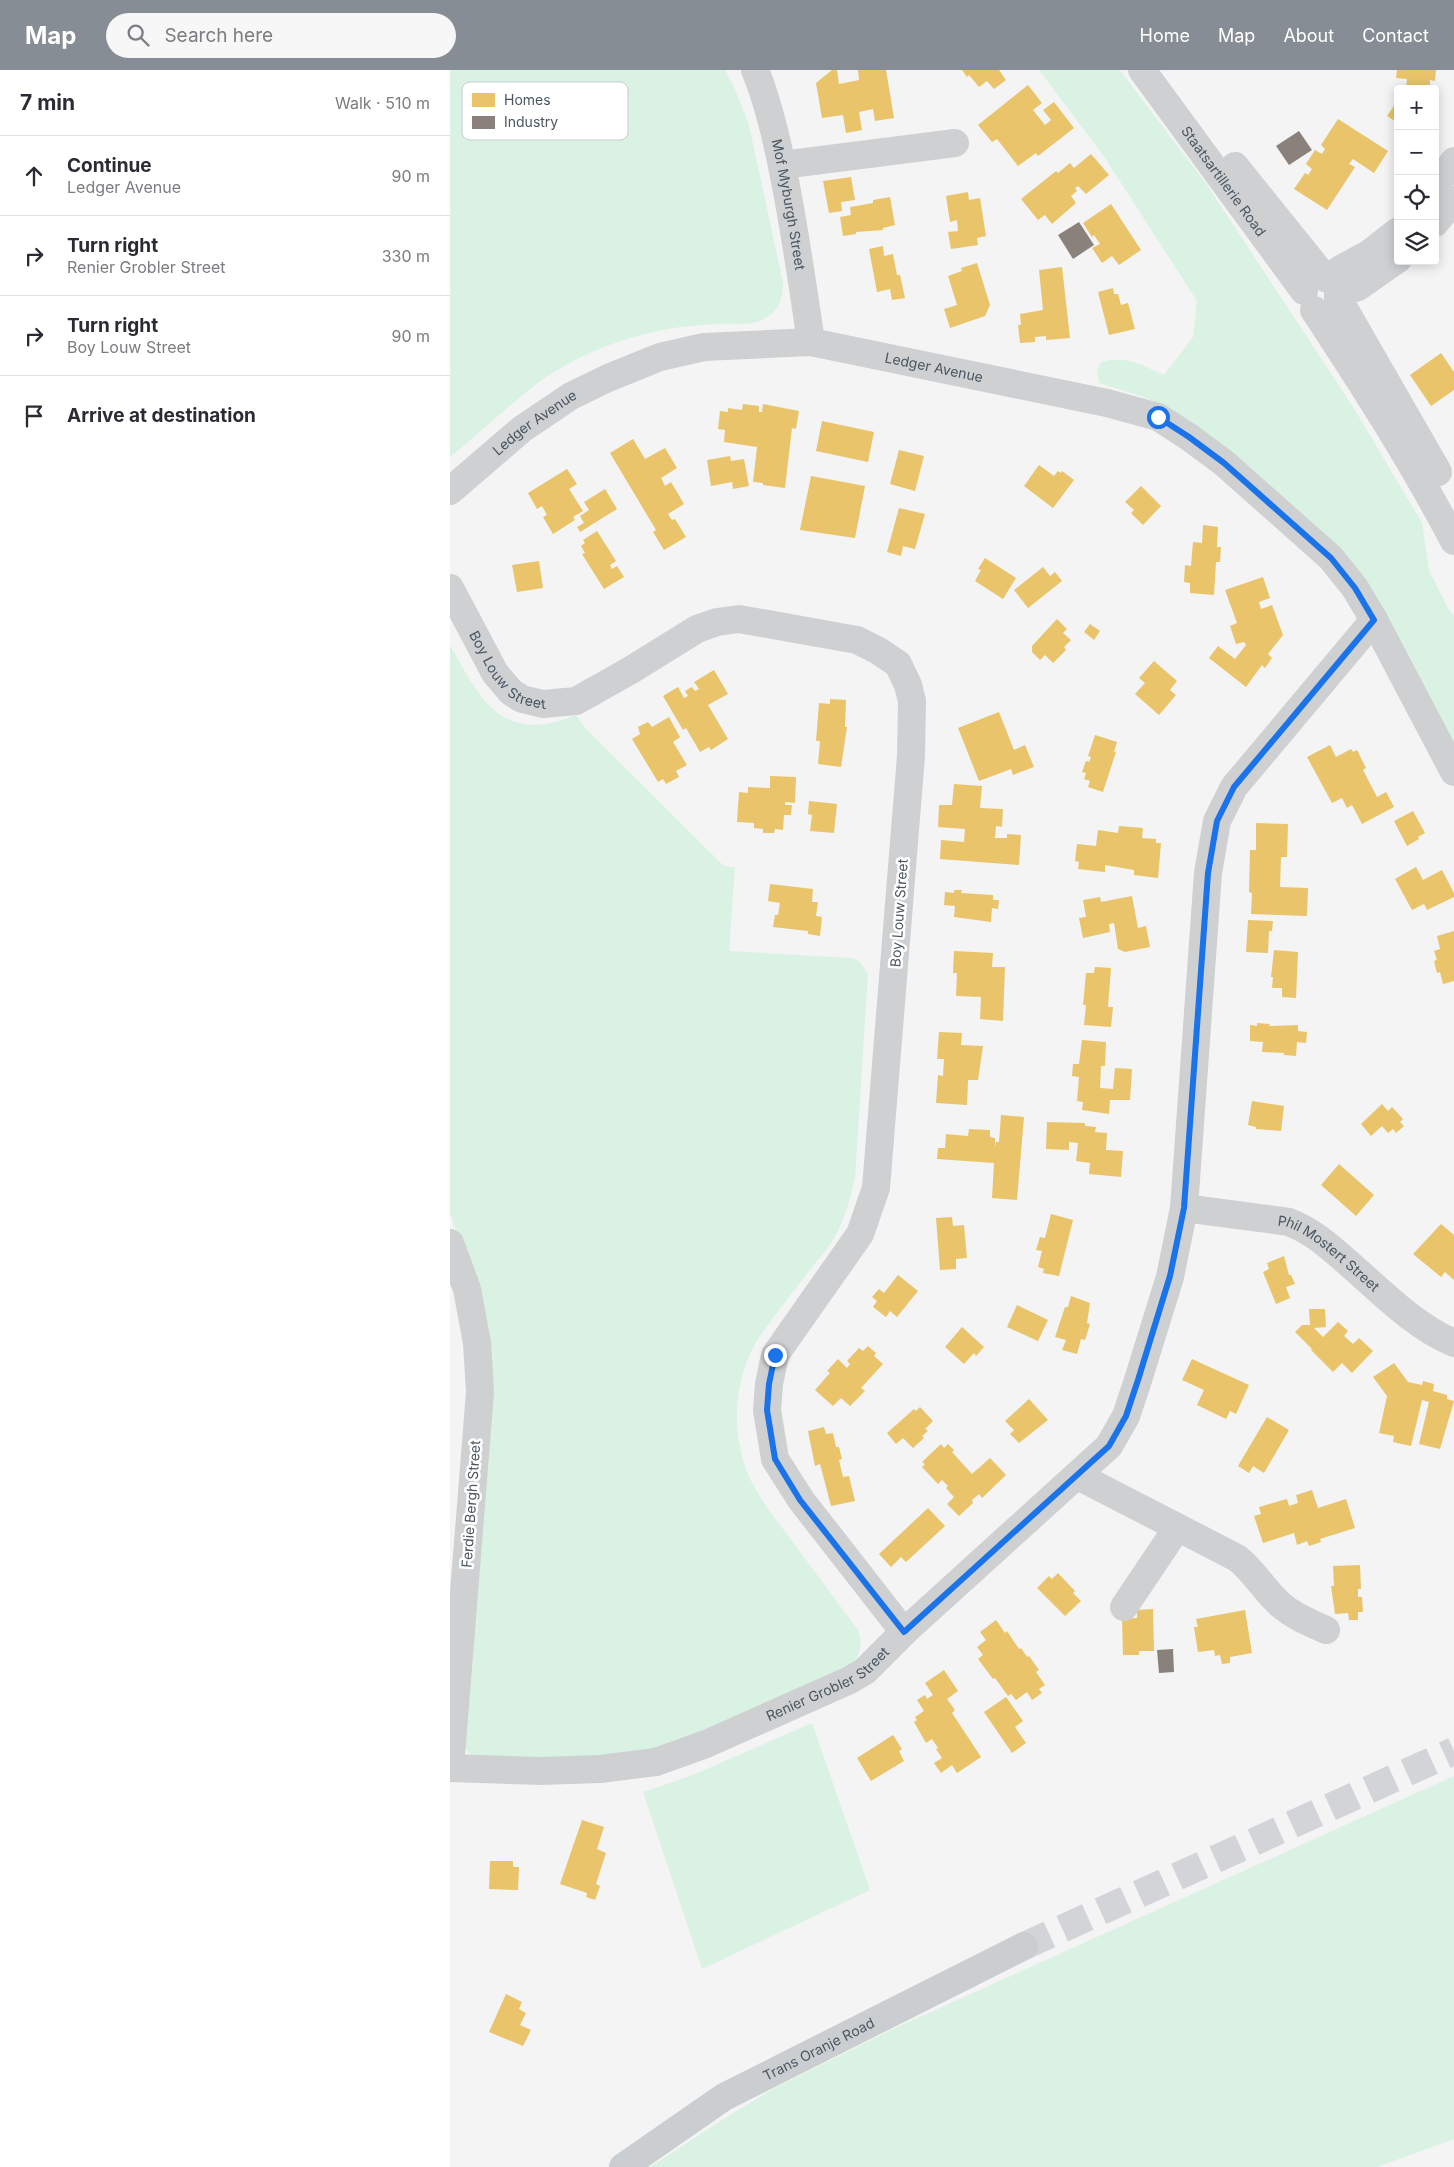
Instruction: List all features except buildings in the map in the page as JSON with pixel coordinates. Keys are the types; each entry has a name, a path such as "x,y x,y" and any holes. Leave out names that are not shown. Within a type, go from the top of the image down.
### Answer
{"main road":[{"name":"Trans Oranje Road","path":"623,2167 724,2097 1024,1946"}],"street":[{"name":"Mof Myburgh Street","path":"755,70 772,118 782,165 793,220 811,342"},
{"name":"Staatsartillerie Road","path":"1142,70 1325,292 1389,424 1427,488 1454,541"},
{"name":"Staatsartillerie Road","path":"1160,70 1325,292 1410,421 1454,503"},
{"path":"782,165 955,143"},
{"path":"1439,181 1454,160"},
{"path":"1437,220 1454,200"},
{"path":"1325,292 1339,270 1370,253 1394,234"},
{"path":"1325,292 1358,287 1394,263"},
{"name":"Ledger Avenue","path":"450,491 522,429 570,396 608,378 660,357 704,347 811,342 1108,403 1158,417 1224,463 1331,558 1355,588 1374,620"},
{"name":"Boy Louw Street","path":"450,588 495,673 511,692 522,699 543,704 576,701 697,629 717,622 739,619 857,640 898,664 908,685 912,701 911,756 876,1188 860,1234 775,1355 769,1384 767,1410 773,1451 780,1467 800,1500 904,1632"},
{"path":"1374,620 1454,772"},
{"name":"Renier Grobler Street","path":"450,1768 541,1771 600,1769 656,1762 706,1744 850,1680 865,1670 904,1632 1109,1446 1126,1416 1170,1276 1184,1208 1208,873 1217,821 1234,787 1374,620"},
{"name":"Phil Mostert Street","path":"1184,1208 1288,1222 1303,1227 1339,1255 1406,1313 1434,1334 1454,1343"},
{"name":"Ferdie Bergh Street","path":"450,1243 467,1289 476,1342 480,1392 450,1768"},
{"path":"1078,1476 1238,1558 1249,1567 1282,1606 1299,1618 1326,1630"},
{"path":"1124,1607 1177,1528"}],"green space":[{"path":"450,70 725,70 749,125 783,283 781,300 776,309 772,314 757,322 667,329 623,340 583,356 558,369 533,386 450,457"},
{"path":"1039,70 1120,70 1207,185 1355,410 1422,523 1429,570 1449,610 1454,616 1454,747 1375,596 1163,406 1144,397 1099,383 1097,371 1101,362 1110,360 1134,362 1164,375 1193,337 1197,301 1103,155"},
{"path":"450,645 484,700 497,713 512,721 530,725 551,723 576,715 586,729 724,866 735,867 729,951 852,958 860,962 868,974 855,1178 849,1201 838,1231 830,1245 755,1344 747,1361 742,1379 737,1415 741,1452 750,1479 766,1506 858,1630 860,1645 857,1658 851,1667 678,1743 625,1758 473,1757 463,1746 471,1270 450,1213"},
{"path":"812,1723 870,1890 702,1969 643,1792 693,1775"},
{"path":"1454,1776 1454,2139 1377,2167 650,2167 773,2089 893,2029"}],"tunnel":[{"path":"1024,1946 1454,1751"}],"route":[{"path":"775,1355 769,1384 767,1410 775,1459 800,1500 904,1632 1109,1446 1126,1416 1170,1276 1184,1208 1208,873 1217,821 1234,787 1374,620 1355,588 1331,558 1224,463 1158,417"}]}
